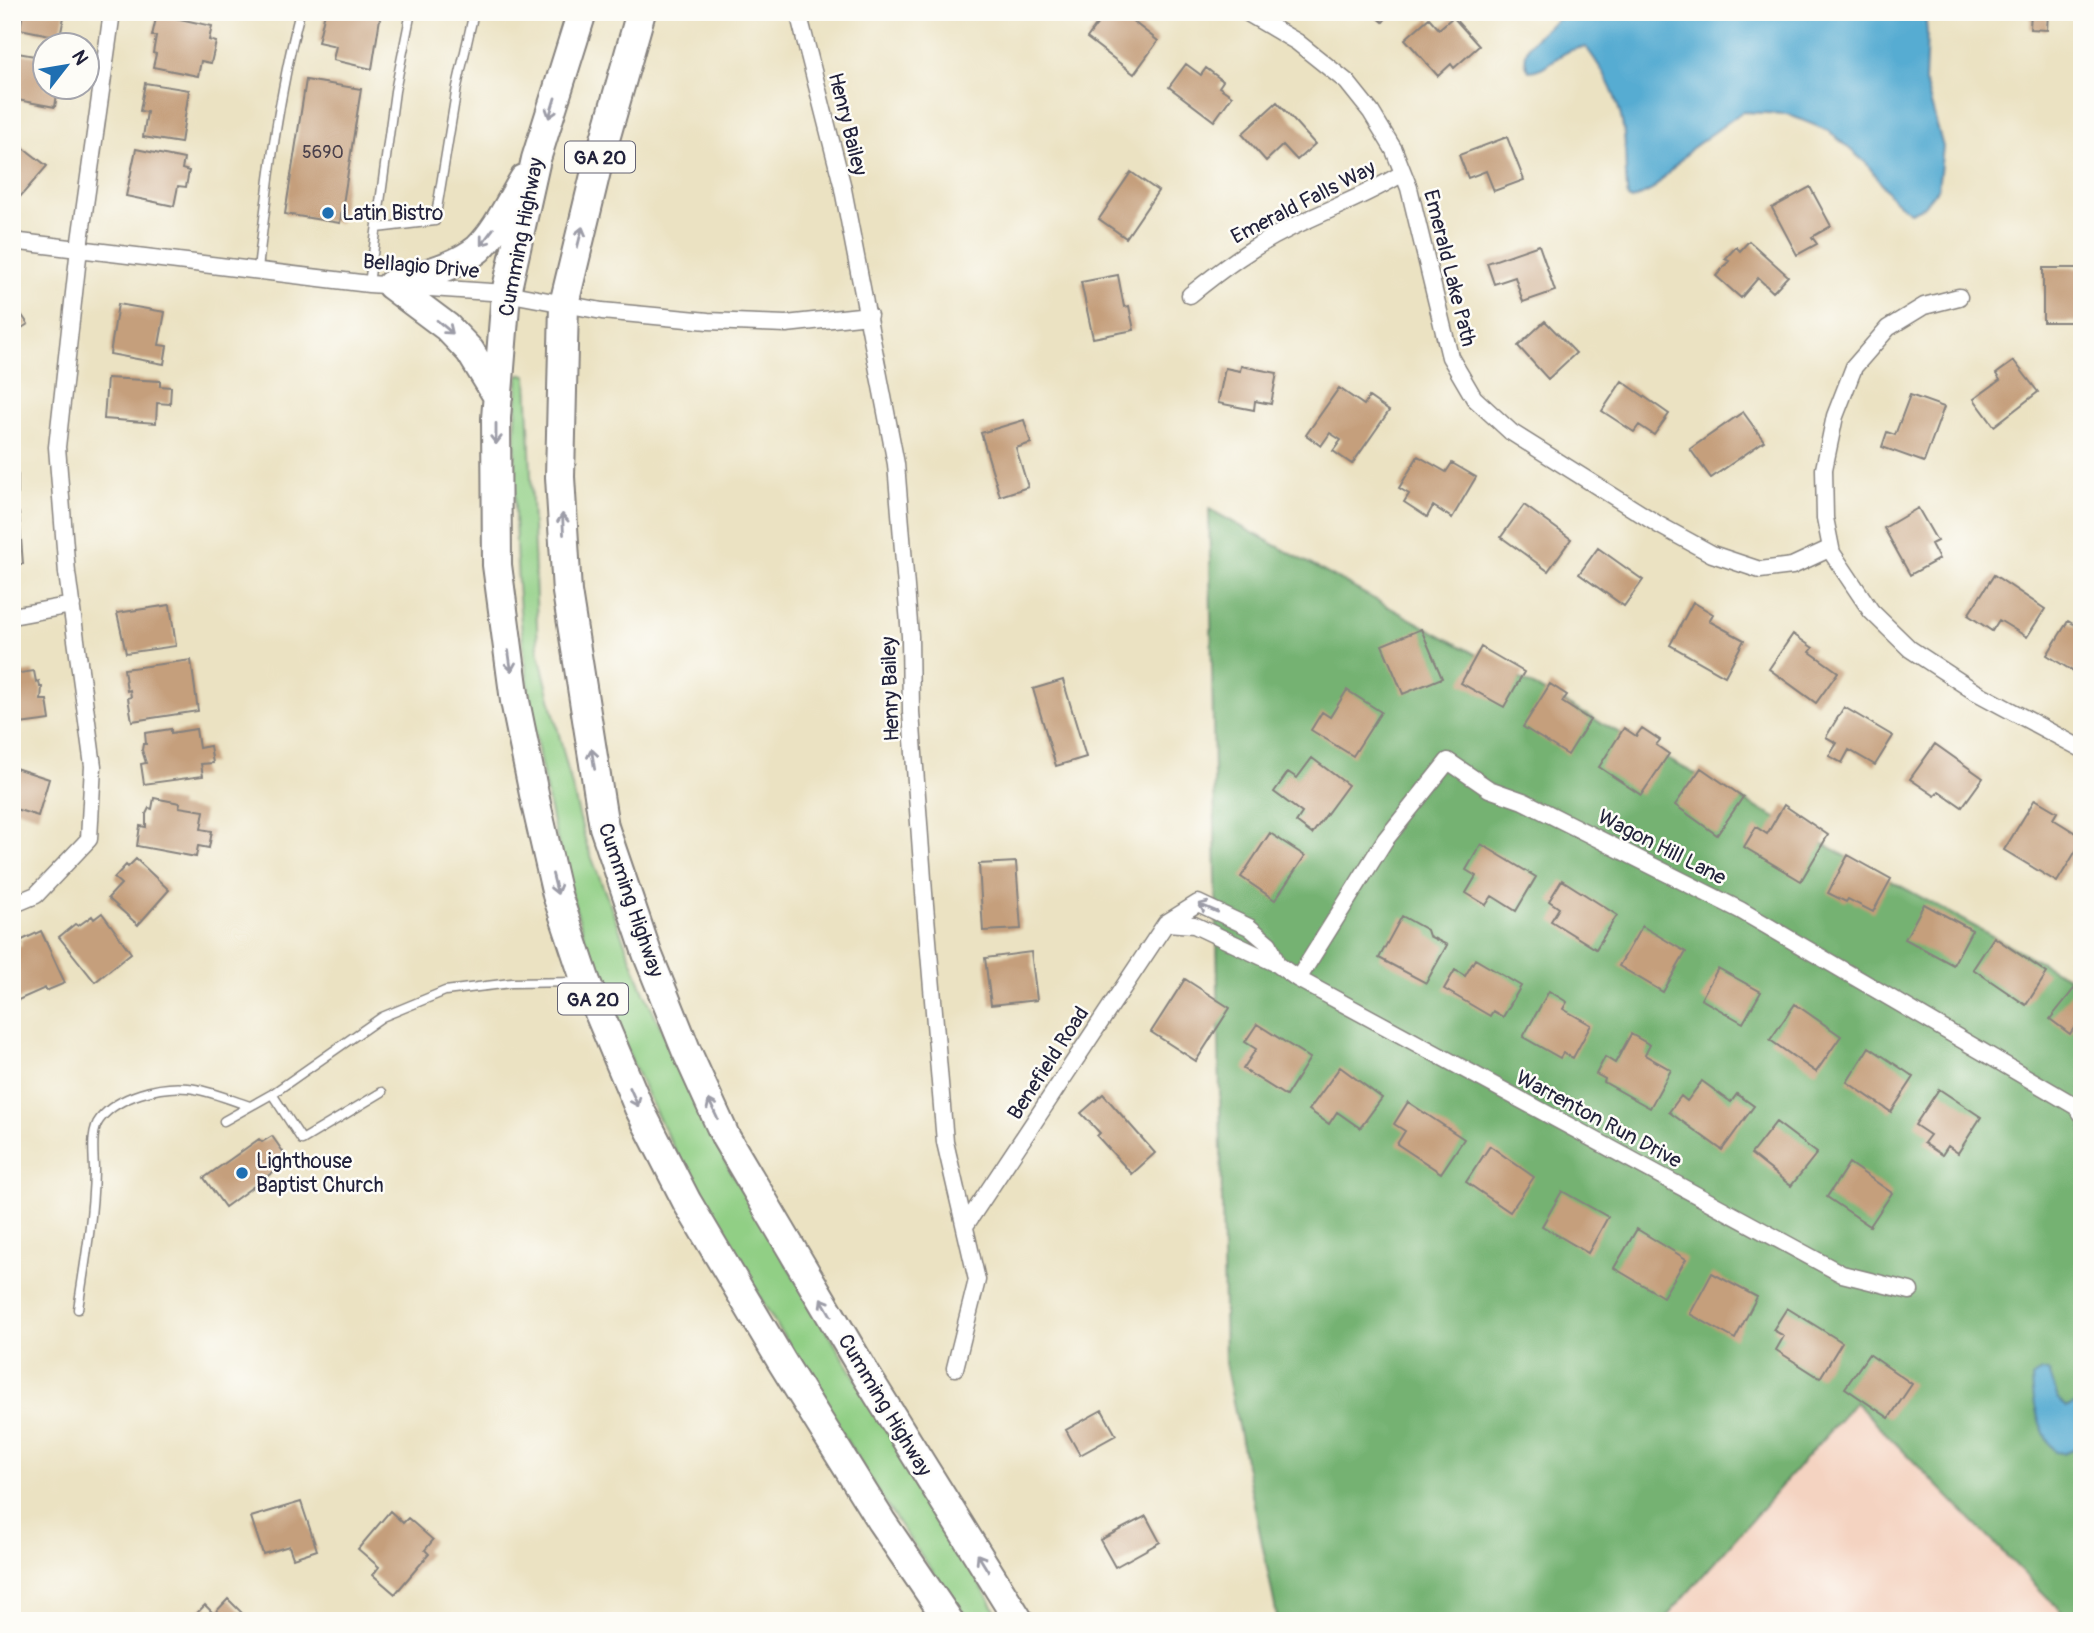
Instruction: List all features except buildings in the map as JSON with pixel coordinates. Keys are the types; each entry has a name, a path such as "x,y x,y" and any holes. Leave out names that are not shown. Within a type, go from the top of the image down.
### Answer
{"highway":[{"name":"Cumming Highway","path":"582,12 536,159 506,293 498,397 497,565 515,701 557,895 586,982 639,1108 687,1202 846,1465 949,1621"},
{"name":"Cumming Highway","path":"641,12 596,171 564,304 561,477 567,592 604,827 647,953 686,1050 726,1138 866,1375 1020,1621"},
{"path":"380,284 448,265 479,248 497,224 536,159"},
{"path":"380,284 447,327 470,351 498,397"}],"street":[{"path":"12,905 36,895 89,839 93,766 72,605 57,447 79,248 112,12"},
{"name":"Henry Bailey","path":"798,12 842,184 896,464 910,636 911,712 922,867 945,1142 977,1280 956,1368"},
{"name":"Emerald Lake Path","path":"1246,12 1297,42 1347,82 1371,112 1394,150 1409,188 1450,357 1474,398 1511,432 1712,554 1760,570 1792,566 1831,548"},
{"name":"Emerald Falls Way","path":"1190,295 1235,258 1289,228 1372,193 1403,173"},
{"name":"Bellagio Drive","path":"12,241 380,284 506,293 602,311 709,321 786,324 869,315"},
{"path":"1959,298 1924,306 1888,328 1854,367 1835,416 1824,469 1825,518 1832,553 1871,611 1910,649 1974,691 2082,749"},
{"path":"12,616 72,605"},
{"name":"Wagon Hill Lane","path":"1298,979 1385,840 1448,761 1489,789 1523,800 1740,910 2077,1107 2082,1114"},
{"name":"Warrenton Run Drive","path":"1166,923 1198,903 1249,927 1269,944 1277,964"},
{"name":"Benefield Road","path":"965,1226 1166,923"},
{"name":"Warrenton Run Drive","path":"1166,923 1194,925 1277,964 1298,979 1842,1274 1910,1291"},
{"path":"1236,945 1249,927"}],"lane":[{"path":"258,269 270,160 285,69 300,12"},
{"path":"380,284 377,228 395,91 411,12"},
{"path":"377,228 435,221 457,87 474,12"},
{"path":"224,1121 272,1094 382,1017 445,991 512,983 586,982"},
{"path":"78,1309 94,1200 95,1132 99,1120 114,1107 132,1098 158,1090 187,1087 250,1107"},
{"path":"272,1094 302,1140 382,1092"}],"shaded area":[{"path":"1855,1402 2062,1612 2056,1621 1663,1621"}],"green space":[{"path":"518,376 527,376 538,650 586,843 644,992 726,1163 1002,1621 969,1621 884,1501 704,1204 655,1111 616,1025 584,936 558,845 538,752 525,659 517,565 515,470"},
{"path":"1209,509 2082,985 2082,1621 2073,1621 2062,1612 1855,1402 1663,1621 1278,1621 1225,1363"}],"water":[{"path":"1567,12 1925,12 1925,82 1943,147 1938,188 1924,206 1910,212 1892,198 1867,164 1829,131 1787,114 1742,112 1691,149 1652,190 1632,200 1628,198 1624,136 1618,105 1604,75 1586,47 1569,51 1544,67 1529,71 1526,53 1530,45 1543,30"},
{"path":"2041,1371 2049,1371 2058,1399 2067,1407 2082,1398 2082,1446 2062,1453 2055,1452 2049,1443 2038,1417 2034,1398 2032,1378"}],"place":[{"name":"Latin Bistro","path":"328,213"},
{"name":"Lighthouse Baptist Church","path":"242,1173"}]}
